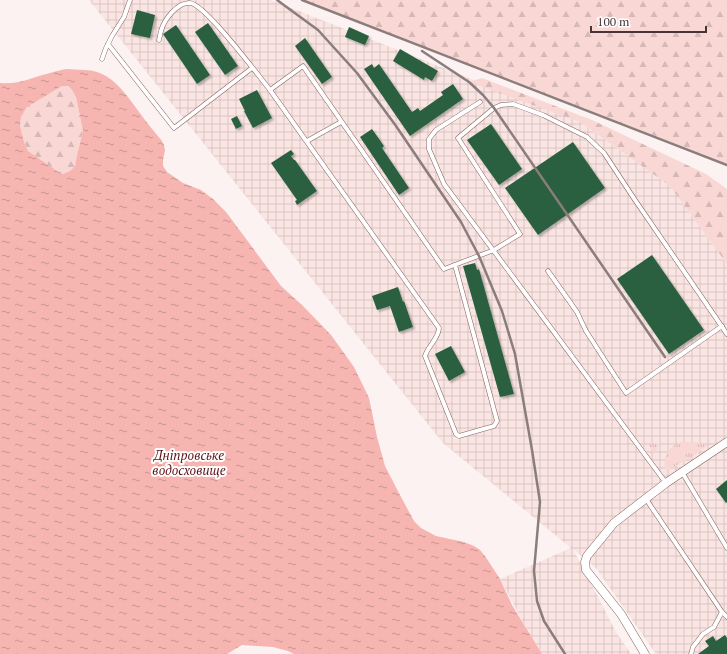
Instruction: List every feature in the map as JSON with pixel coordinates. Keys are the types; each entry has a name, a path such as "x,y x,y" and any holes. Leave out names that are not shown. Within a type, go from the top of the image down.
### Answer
{"street":[{"path":"645,654 621,614 586,570 585,562 587,556 614,523 666,483 727,442"}],"lane":[{"path":"102,59 112,36 124,17 130,0"},
{"path":"159,40 161,30 176,8 183,4 191,3 199,7 214,21 270,90 439,328 439,332 426,351 425,356 456,434 459,436 494,426 498,421 456,265"},
{"path":"108,44 174,128 252,68"},
{"path":"270,90 303,66 444,270 494,250 520,234 458,138 494,108 501,105 513,104 543,115 587,137 604,153 727,334"},
{"path":"480,102 436,130 429,139 429,150 444,184 666,483"},
{"path":"306,141 341,122"},
{"path":"548,271 577,312 586,331 626,393 722,326"},
{"path":"682,472 727,548"},
{"path":"646,498 722,612 727,617"},
{"path":"691,654 693,647 703,634 714,627 722,612"}],"shaded area":[{"path":"89,0 271,0 580,122 670,186 727,264 727,654 656,654 596,568 573,549 616,632 631,654 542,654 500,579 571,548 443,443"}],"green space":[{"path":"302,0 727,0 727,165 705,155"},
{"path":"482,78 592,120 706,174 727,189 727,264 670,186 580,122 469,82"},
{"path":"62,86 67,86 72,90 76,97 83,131 75,166 70,171 63,174 28,151 20,126 21,117 27,107"},
{"path":"660,443 654,454 648,444"},
{"path":"677,443 699,443 707,446 692,457 668,470 665,469 665,460 670,448"}],"water":[{"name":"Дніпровське водосховище","path":"66,69 100,73 112,80 127,95 162,141 165,150 163,166 167,172 183,183 201,190 213,199 226,212 281,286 331,335 354,367 369,398 385,466 414,521 421,528 436,536 464,542 480,550 500,579 512,605 542,654 294,654 273,647 242,645 227,654 0,654 0,83 20,82","holes":["62,86 68,86 76,97 83,131 75,166 70,171 63,174 28,151 20,126 21,117 27,107"]}],"building":[{"path":"137,10 155,15 150,38 131,34"},
{"path":"208,23 238,66 225,75 195,32"},
{"path":"176,25 210,75 197,84 163,34"},
{"path":"349,27 369,36 365,45 345,37"},
{"path":"305,38 332,77 322,84 295,46"},
{"path":"400,49 438,71 432,81 425,77 424,80 393,61"},
{"path":"372,64 374,68 379,64 412,112 418,108 420,111 443,95 441,92 453,84 463,99 410,136 364,69"},
{"path":"257,90 272,118 253,128 239,99"},
{"path":"237,116 242,126 236,129 231,119"},
{"path":"491,124 522,169 499,185 467,140"},
{"path":"372,129 384,146 382,148 409,188 399,195 360,137"},
{"path":"573,142 605,188 538,235 505,188"},
{"path":"291,150 294,154 291,156 317,191 297,205 295,201 297,200 271,163"},
{"path":"652,255 704,330 669,354 617,279"},
{"path":"475,263 477,270 479,269 514,394 500,397 463,266"},
{"path":"398,287 413,327 399,332 390,306 377,310 372,296"},
{"path":"451,346 465,372 449,381 435,354"},
{"path":"727,480 727,502 726,503 716,489"},
{"path":"725,635 727,638 727,654 698,654 709,646 705,641 713,636 716,641"}],"railway":[{"path":"277,0 318,30 357,73 396,126 461,222 479,256 502,311 515,354 532,450 540,502 534,571 537,601 544,621 565,654"},
{"path":"302,0 727,165"},
{"path":"422,51 469,82 494,108 665,357"}]}
